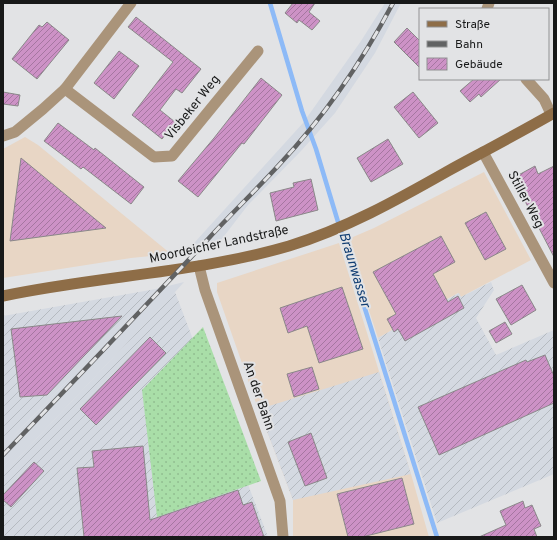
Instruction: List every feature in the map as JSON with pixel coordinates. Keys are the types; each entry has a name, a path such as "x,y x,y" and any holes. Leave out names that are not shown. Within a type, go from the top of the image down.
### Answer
{"main road":[{"name":"Moordeicher Landstraße","path":"3,296 199,266 288,246 349,223 422,186 553,114"}],"street":[{"path":"3,136 15,132 65,89 131,3"},
{"name":"Visbeker Weg","path":"65,89 154,157 172,156 258,51"},
{"path":"527,80 544,98 553,114"},
{"name":"Stiller Weg","path":"483,152 554,283"},
{"name":"An der Bahn","path":"199,266 205,290 280,501 282,537"}],"shaded area":[{"path":"385,3 401,3 375,53 335,113 301,151 248,205 218,244 186,252 303,123 361,41"},
{"path":"25,137 38,145 171,254 131,258 3,278 3,149"},
{"path":"484,172 531,260 461,297 458,293 378,338 346,240 374,228"},
{"path":"339,243 411,474 429,537 293,537 293,500 262,418 268,406 256,403 217,292 217,283"},
{"path":"184,282 3,474 3,447 156,289"},
{"path":"491,282 494,290 476,318 496,355 554,330 554,474 437,523 378,338 459,293 461,297"},
{"path":"156,289 25,424 3,447 3,316"},
{"path":"175,292 268,537 3,537 3,474"},
{"path":"379,372 411,474 293,500 262,418 269,406"}],"green space":[{"path":"203,327 261,481 157,517 142,390"}],"building":[{"path":"293,3 315,3 309,12 320,21 312,30 299,20 297,23 285,13"},
{"path":"136,17 201,69 182,93 176,89 160,110 175,122 162,139 132,115 173,62 128,27"},
{"path":"47,22 69,40 37,79 12,59 39,25 42,27"},
{"path":"407,28 419,40 419,67 394,42"},
{"path":"119,51 139,66 114,99 94,83"},
{"path":"261,78 282,95 244,144 242,143 198,197 178,181"},
{"path":"473,80 500,80 481,97 479,94 470,102 460,91"},
{"path":"3,92 20,95 18,106 3,104"},
{"path":"413,92 438,123 419,138 394,107"},
{"path":"58,123 94,150 95,148 144,187 131,204 83,167 81,169 44,141"},
{"path":"388,139 403,164 371,182 357,158"},
{"path":"21,158 106,228 10,241"},
{"path":"535,166 538,174 554,166 554,257 513,178"},
{"path":"311,179 318,210 276,221 270,193 294,187 293,183"},
{"path":"486,212 506,249 485,260 465,223"},
{"path":"441,236 455,262 433,274 448,302 458,296 464,308 405,341 398,329 394,332 387,319 396,314 373,272"},
{"path":"522,285 536,310 511,325 496,299"},
{"path":"342,287 363,349 319,363 307,326 288,333 280,308"},
{"path":"122,316 47,395 20,397 11,329"},
{"path":"505,322 512,334 496,343 489,331"},
{"path":"150,337 166,353 96,425 80,409"},
{"path":"545,355 554,376 554,403 439,455 418,407 526,360 527,362"},
{"path":"312,367 319,389 294,397 287,374"},
{"path":"311,433 327,478 305,486 288,442"},
{"path":"143,446 150,520 238,490 243,505 252,502 264,537 84,537 77,468 94,467 92,451"},
{"path":"34,462 44,471 11,507 3,500 3,495"},
{"path":"402,478 414,524 362,537 348,537 337,494"},
{"path":"523,501 525,508 532,505 541,526 534,529 537,537 479,537 506,525 500,511"}],"waterway":[{"name":"Braunwasser","path":"270,3 302,111 316,149 437,537"}],"railway":[{"path":"3,455 295,147 311,128 355,68 393,3"}]}
